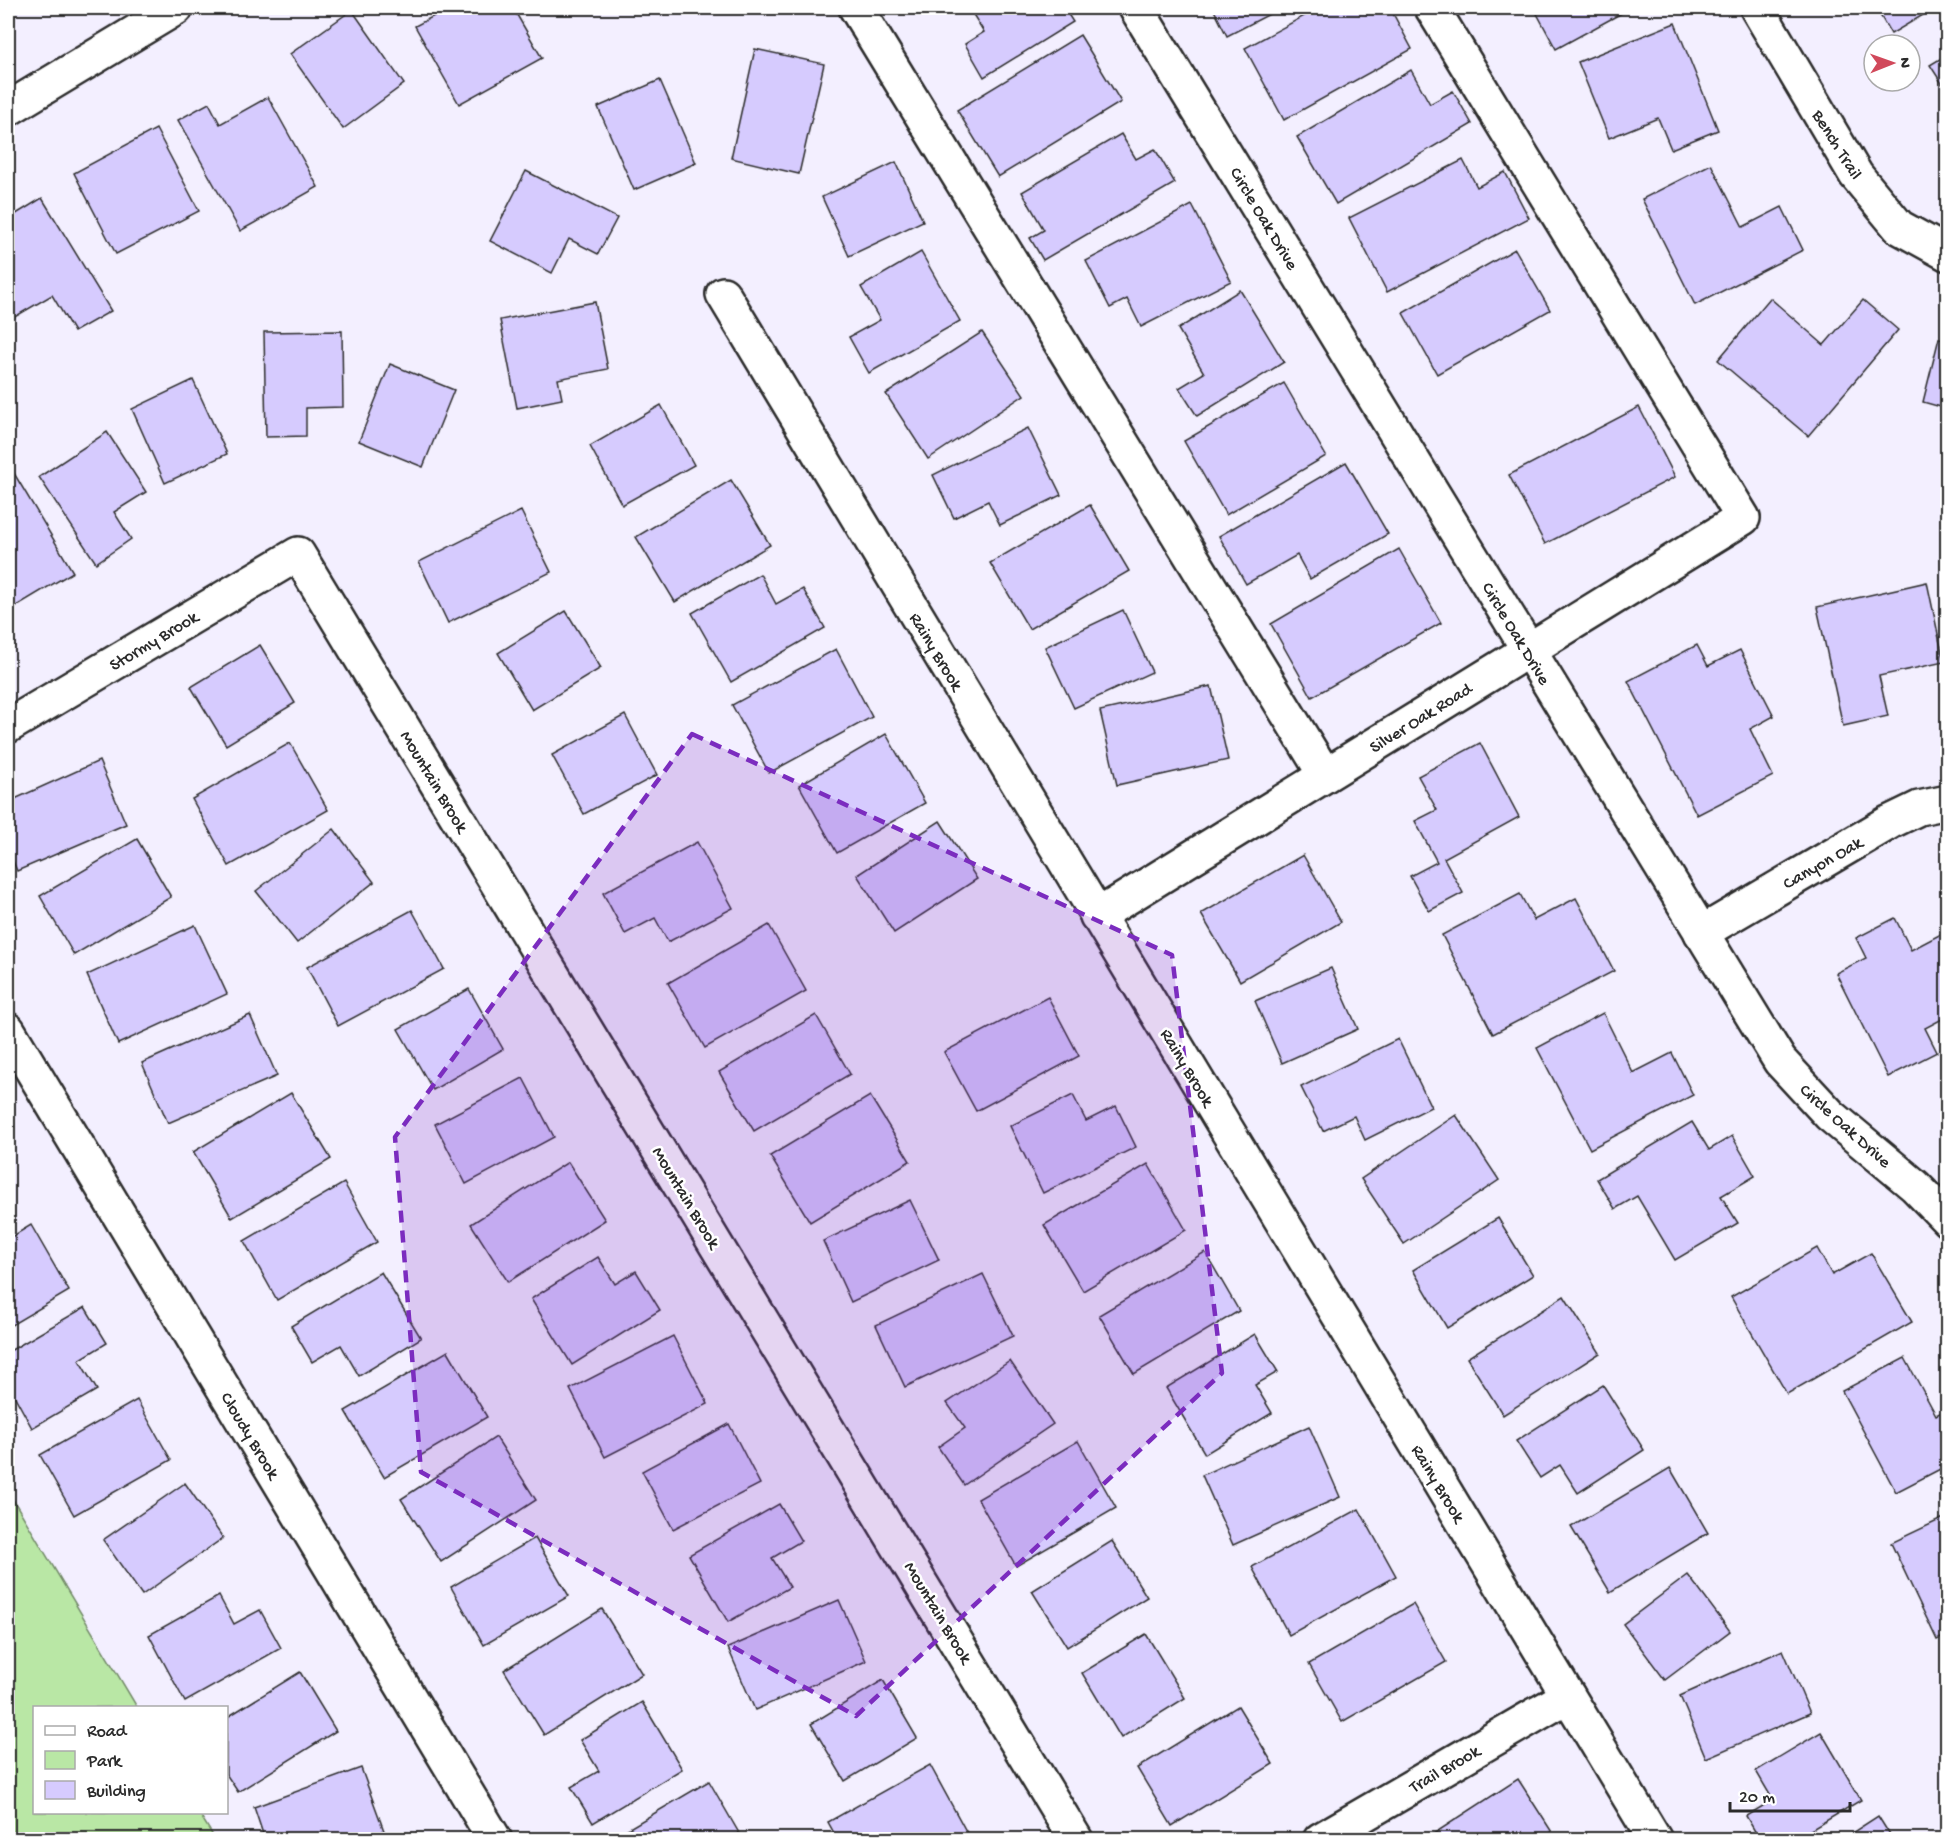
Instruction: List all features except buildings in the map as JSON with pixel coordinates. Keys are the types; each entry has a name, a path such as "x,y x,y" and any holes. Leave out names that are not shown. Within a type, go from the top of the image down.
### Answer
{"street":[{"path":"8,109 176,8"},
{"path":"856,8 1325,775"},
{"name":"Circle Oak Drive","path":"1136,8 1779,1061 1830,1115 1915,1186 1947,1220"},
{"name":"Silver Oak Road","path":"1097,916 1743,518 1432,8"},
{"name":"Bench Trail","path":"1756,8 1856,175 1899,227 1947,254"},
{"name":"Rainy Brook","path":"723,294 1655,1839"},
{"name":"Stormy Brook","path":"8,726 298,554"},
{"name":"Mountain Brook","path":"298,554 1077,1839"},
{"name":"Canyon Oak","path":"1701,933 1890,822 1919,808 1947,802"},
{"name":"Cloudy Brook","path":"8,1030 495,1839"},
{"name":"Trail Brook","path":"1320,1839 1568,1696"}],"highlighted area":[{"path":"692,734 1172,955 1222,1373 856,1716 421,1472 395,1137"}],"green space":[{"path":"8,1491 136,1706 33,1706 33,1814 200,1814 215,1839 8,1839"}]}
